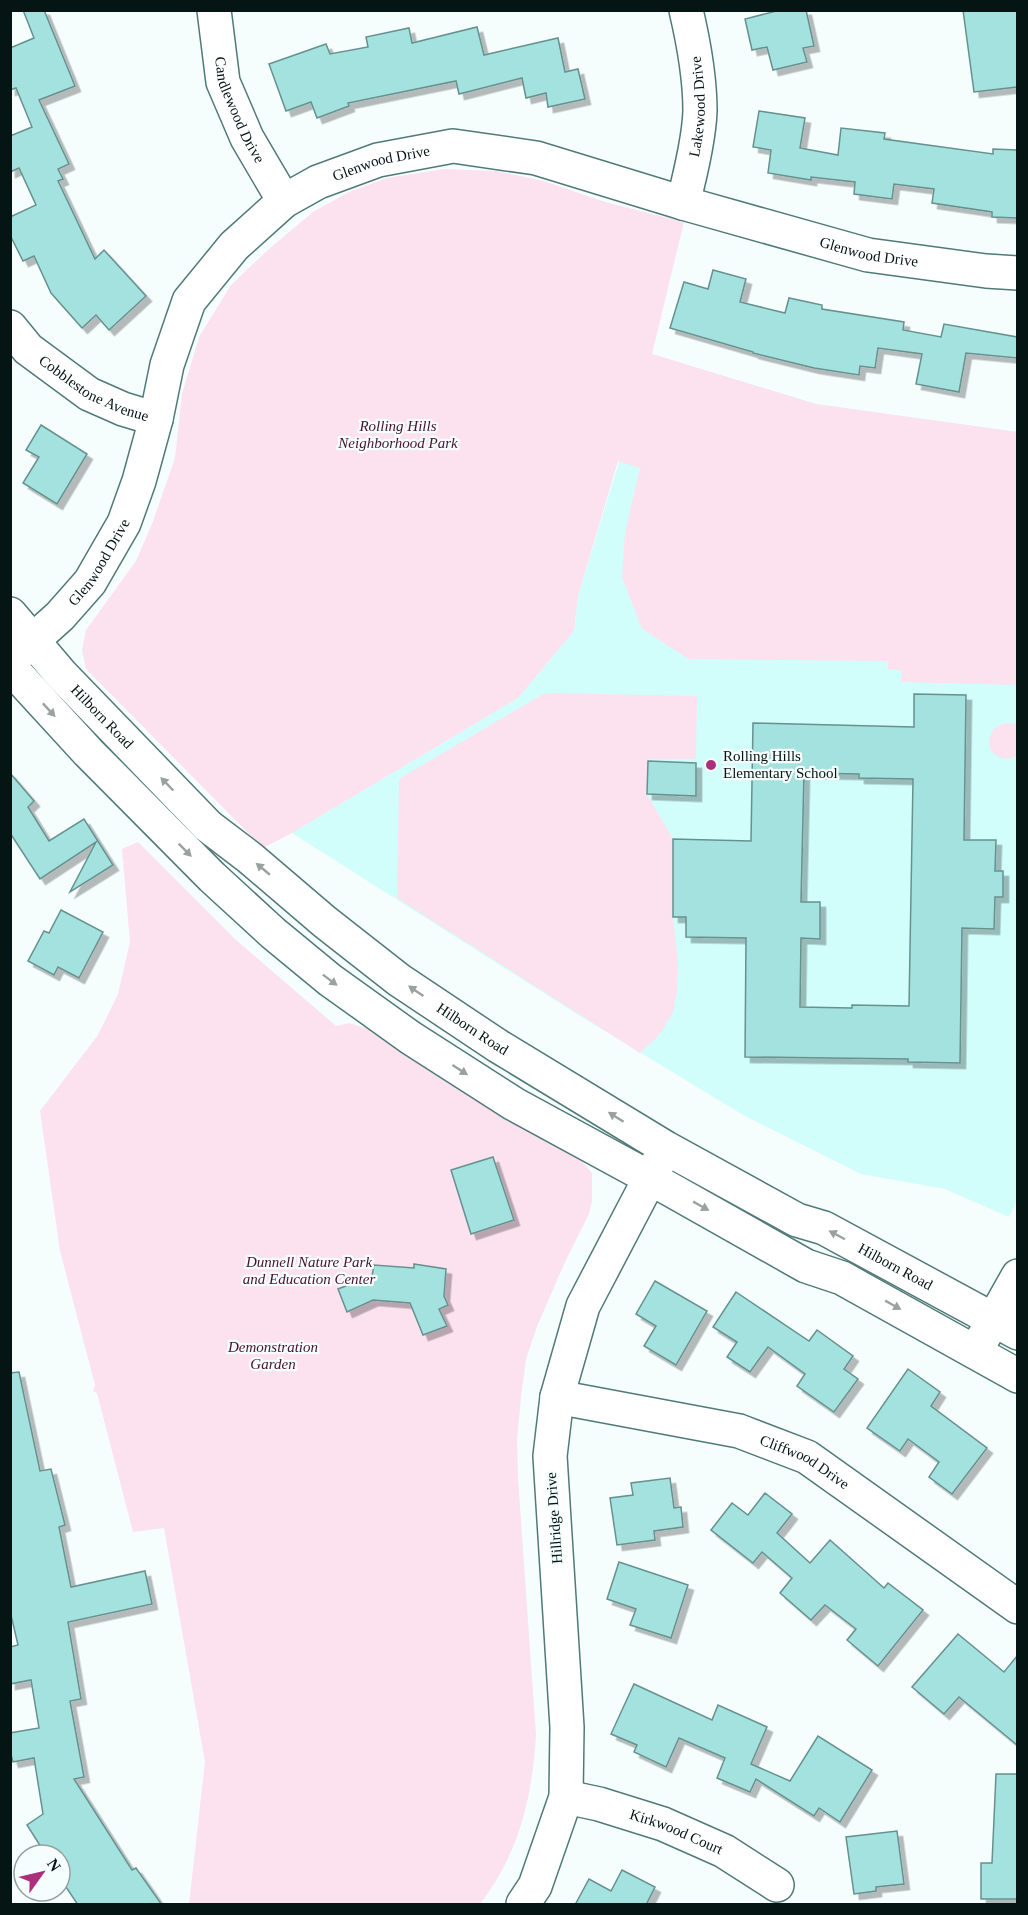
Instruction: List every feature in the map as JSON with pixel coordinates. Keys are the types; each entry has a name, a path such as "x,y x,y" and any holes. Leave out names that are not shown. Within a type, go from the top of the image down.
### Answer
{"street":[{"name":"Candlewood Drive","path":"214,10 223,82 247,138 284,201"},
{"name":"Lakewood Drive","path":"683,203 700,113 696,52 686,10"},
{"name":"Glenwood Drive","path":"22,651 64,612 90,582 124,523 139,481 156,419 166,365 189,301 234,246 284,201 318,182 378,160 453,146 536,158 683,203 868,255 1017,273"},
{"name":"Cobblestone Avenue","path":"10,327 28,349 89,394 123,409 156,419"},
{"name":"Hilborn Road","path":"10,614 22,651 61,674 208,826 399,980 498,1046 666,1148 797,1220 824,1228 1005,1326"},
{"path":"10,667 88,752 212,877 273,933 330,980 411,1038 514,1104 806,1266 842,1278 1017,1376"},
{"name":"Hillridge Drive","path":"523,1905 535,1886 566,1797 567,1727 550,1456 557,1397 583,1306 666,1148"},
{"path":"976,1351 1005,1326 1017,1276"},
{"name":"Cliffwood Drive","path":"557,1397 739,1431 807,1458 1017,1608"},
{"name":"Kirkwood Court","path":"566,1797 599,1804 663,1824 724,1851 777,1885"}],"shaded area":[{"name":"Rolling Hills Elementary School","path":"652,354 816,404 1017,432 1018,1198 1009,1217 945,1189 861,1174 743,1115 577,1014 292,833 518,698 574,631 578,596"}],"green space":[{"name":"Rolling Hills Neighborhood Park","path":"444,169 496,171 544,181 605,202 684,222 652,354 816,404 1017,432 1017,685 901,682 901,670 888,670 888,661 689,659 642,629 622,577 625,533 640,468 618,461 578,596 574,631 518,698 263,848 86,669 82,650 86,630 136,561 152,524 175,458 182,394 199,337 231,285 313,212 349,192 387,178"},
{"path":"545,693 697,696 696,759 648,759 647,794 673,839 673,917 678,962 677,991 673,1013 659,1035 640,1053 397,898 399,779"},
{"path":"1017,720 1017,756 1006,759 999,757 990,749 992,732 998,726 1015,724"},
{"name":"Dunnell Nature Park and Education Center","path":"138,842 236,940 336,1026 349,1023 369,1029 517,1124 580,1159 592,1173 592,1201 589,1214 538,1324 526,1359 517,1439 536,1735 534,1759 527,1803 514,1845 505,1865 480,1904 189,1904 205,1762 164,1528 133,1532 97,1393 93,1391 95,1385 60,1251 40,1111 98,1035 118,994 130,942 122,849"}],"building":[{"path":"23,10 44,10 75,86 39,100 69,164 58,169 63,179 58,181 95,259 104,250 146,296 109,330 96,315 82,328 51,293 34,256 23,261 10,235 10,217 36,205 19,168 10,172 10,136 32,127 16,88 10,90 10,48 34,38"},
{"path":"780,10 806,10 814,46 803,48 807,62 773,70 767,47 752,50 745,19"},
{"path":"963,10 1017,10 1017,87 974,92"},
{"path":"477,27 484,55 558,38 565,72 578,69 585,99 548,107 546,93 526,98 522,78 459,94 456,81 348,103 349,106 317,118 311,102 286,111 269,64 326,44 330,54 368,47 366,37 409,28 412,43"},
{"path":"759,111 805,118 800,148 838,155 841,128 885,133 884,139 993,154 993,149 1017,150 1017,218 992,217 992,212 932,203 934,189 894,184 892,199 854,194 855,182 811,177 811,180 768,173 771,150 753,147"},
{"path":"713,270 746,279 740,302 785,313 789,298 822,305 822,309 904,322 903,330 941,337 944,324 1017,337 1017,358 966,353 959,392 916,384 922,354 878,348 875,368 860,366 859,375 814,368 753,353 670,328 684,282 708,289"},
{"path":"41,425 87,454 57,504 23,483 39,457 26,450"},
{"path":"914,694 966,695 964,840 996,840 995,871 1003,871 1003,897 995,897 994,929 962,928 960,1063 908,1062 908,1059 745,1057 746,938 686,937 686,917 673,917 673,839 751,841 753,723 914,727","holes":["804,773 859,774 859,778 913,779 909,1006 800,1007 801,938 820,939 820,902 801,902"]},
{"path":"648,761 696,763 696,796 647,794"},
{"path":"10,773 34,801 28,807 49,841 84,819 113,865 70,892 96,842 40,879 10,833"},
{"path":"61,910 103,932 79,978 58,967 54,975 28,961 44,931 49,933"},
{"path":"493,1157 514,1220 471,1234 451,1170"},
{"name":"Dunnell Nature Park and Education Center","path":"414,1264 446,1269 444,1296 448,1305 439,1309 447,1326 423,1335 410,1303 373,1300 347,1312 338,1289 372,1276 374,1265 414,1268"},
{"path":"655,1281 707,1311 676,1365 644,1346 656,1326 636,1314"},
{"path":"736,1292 809,1341 817,1330 853,1356 844,1369 858,1379 834,1412 797,1386 805,1374 768,1347 750,1372 727,1357 737,1342 713,1327"},
{"path":"908,1369 940,1392 931,1406 987,1448 952,1494 929,1477 939,1462 908,1439 900,1451 867,1428"},
{"path":"19,1372 40,1471 51,1469 65,1525 59,1527 71,1587 145,1571 152,1604 68,1622 81,1699 70,1701 84,1777 74,1779 132,1870 136,1868 162,1905 78,1905 72,1896 72,1843 38,1843 27,1825 43,1814 34,1758 13,1762 10,1751 10,1733 39,1728 31,1680 10,1684 10,1647 18,1645 10,1611 10,1373"},
{"path":"670,1478 674,1508 681,1507 683,1527 654,1531 655,1540 617,1545 610,1498 633,1495 631,1483"},
{"path":"765,1493 792,1514 777,1533 810,1563 830,1540 884,1588 888,1583 923,1610 878,1666 847,1640 856,1629 825,1605 811,1620 780,1593 792,1578 762,1552 753,1563 711,1530 732,1503 748,1515"},
{"path":"619,1562 688,1585 671,1638 630,1625 636,1609 607,1599"},
{"path":"958,1634 1004,1672 1017,1656 1017,1745 959,1697 944,1714 912,1687"},
{"path":"634,1684 712,1720 718,1705 767,1727 751,1764 790,1781 818,1736 872,1770 840,1822 819,1808 814,1816 756,1779 750,1792 717,1778 725,1758 679,1738 666,1767 634,1752 637,1745 611,1734"},
{"path":"996,1774 1017,1774 1017,1899 981,1899 981,1863 992,1863"},
{"path":"897,1831 904,1884 876,1887 876,1891 854,1894 846,1837"},
{"path":"622,1870 655,1887 646,1905 575,1905 589,1879 611,1891"}],"place":[{"name":"Rolling Hills Elementary School","path":"711,765"}],"park label":[{"name":"Demonstration Garden","path":"273,1356"}]}
